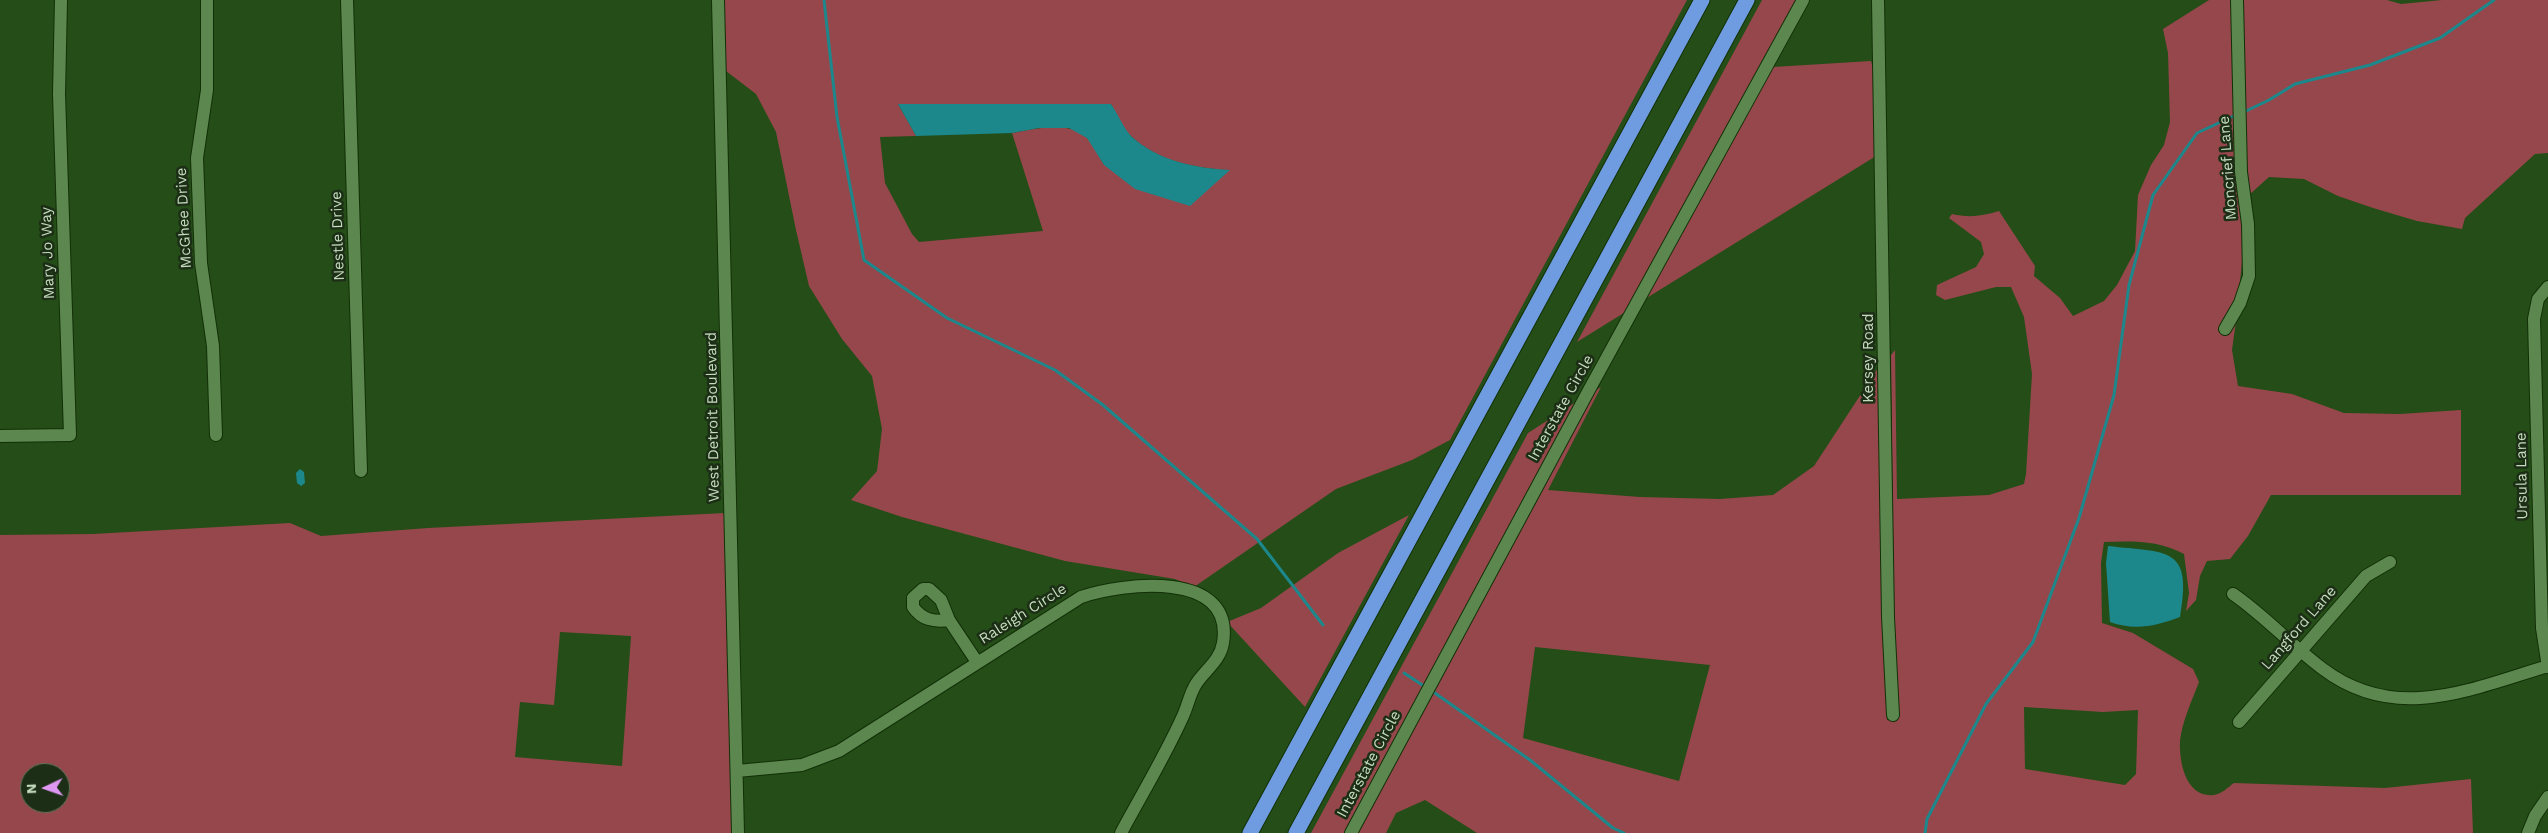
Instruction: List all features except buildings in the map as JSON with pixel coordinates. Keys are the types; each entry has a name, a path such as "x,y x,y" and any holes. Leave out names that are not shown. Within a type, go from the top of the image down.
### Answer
{"highway":[{"path":"1250,833 1702,0"},
{"path":"1296,833 1747,0"}],"street":[{"name":"Mary Jo Way","path":"0,436 70,435 59,94 61,0"},
{"name":"McGhee Drive","path":"207,0 207,90 198,158 201,263 213,346 216,435"},
{"name":"Nestle Drive","path":"347,0 361,471"},
{"name":"West Detroit Boulevard","path":"718,0 738,833"},
{"name":"Interstate Circle","path":"1351,833 1416,709 1803,0"},
{"name":"Kersey Road","path":"1878,0 1888,607 1892,715"},
{"name":"Moncrief Lane","path":"2225,329 2240,303 2249,276 2248,224 2241,172 2237,0"},
{"name":"Ursula Lane","path":"2548,287 2538,299 2534,319 2542,628 2548,667"},
{"name":"Langford Lane","path":"2239,722 2366,576 2390,562"},
{"name":"Raleigh Circle","path":"737,771 784,768 823,758 870,732 1068,603 1094,592 1121,588 1170,586 1194,592 1213,607 1222,624 1223,640 1220,654 1196,684 1184,715 1121,833"},
{"path":"2233,594 2334,677 2354,687 2375,694 2408,700 2443,697 2548,667"},
{"path":"949,620 978,662"},
{"path":"2528,833 2548,797"}],"shaded area":[{"path":"724,0 1687,0 1450,440 1412,460 1336,489 1194,587 1175,579 1065,561 902,517 851,500 877,471 882,429 872,376 842,339 809,286 776,132 756,94 726,71","holes":["898,104 1111,104 1129,134 1153,152 1177,162 1229,170 1104,165 1087,138 1080,132 1061,127 1051,127 1012,133 1043,231 919,242 912,234 885,183 880,137 916,136"]},
{"path":"1762,0 1797,0 1627,311 1577,342"},
{"path":"2209,0 2232,0 2243,253 2239,291 2218,331 2227,335 2236,321 2232,350 2238,386 2292,394 2344,413 2400,414 2461,410 2461,495 2271,495 2248,536 2230,559 2207,561 2200,576 2196,600 2186,611 2189,593 2184,554 2155,544 2104,542 2101,563 2102,623 2133,633 2193,669 2199,682 2183,726 2180,750 2186,777 2197,791 2214,795 2222,792 2234,783 2385,788 2471,779 2473,833 1477,833 1425,800 1396,813 1386,833 1357,833 1595,391 1601,387 1548,490 1640,497 1720,499 1773,495 1814,466 1880,365 1883,617 1887,720 1898,720 1894,617 1891,355 1895,350 1897,499 1989,495 2024,484 2032,374 2024,317 2011,287 1996,287 1945,300 1936,295 1937,285 1976,267 1984,254 1981,242 1949,218 1952,214 1976,216 1999,211 2035,266 2034,276 2060,298 2073,316 2104,301 2117,285 2135,251 2138,195 2151,165 2164,145 2170,122 2168,53 2163,29","holes":["1535,647 1710,665 1679,781 1523,738","2024,707 2103,712 2138,710 2136,774 2125,785 2025,769"]},
{"path":"2243,0 2387,0 2401,4 2442,0 2548,0 2548,153 2535,154 2465,218 2462,229 2417,221 2373,208 2338,196 2304,179 2269,177 2249,195 2246,172"},
{"path":"1871,61 1874,72 1876,156 1645,299 1773,67"},
{"path":"1576,402 1345,833 1311,833 1528,433"},
{"path":"725,513 733,833 0,833 0,535 93,534 290,523 321,536 428,528","holes":["560,632 631,636 622,766 515,757 520,702 554,705"]},
{"path":"1409,515 1305,707 1227,622 1261,608 1338,553"}],"water":[{"path":"898,104 1111,104 1132,137 1154,152 1178,162 1230,170 1190,206 1135,189 1104,165 1087,138 1069,128 1039,128 1012,133 916,136"},
{"path":"300,469 304,472 305,483 301,486 297,483 296,473"},
{"path":"2108,546 2146,550 2171,557 2178,565 2183,577 2180,617 2162,623 2137,627 2110,622 2106,563"}],"waterway":[{"path":"824,0 837,117 864,260 947,318 1055,370 1103,405 1257,539 1323,625"},
{"path":"2244,112 2269,100 2295,84 2370,65 2440,38 2494,0"},
{"path":"1925,833 1927,819 1986,704 2033,642 2079,518 2114,395 2129,285 2153,195 2197,133 2236,115"},
{"path":"1404,673 1427,688"},
{"path":"1432,691 1530,760 1613,828 1624,833"}]}
